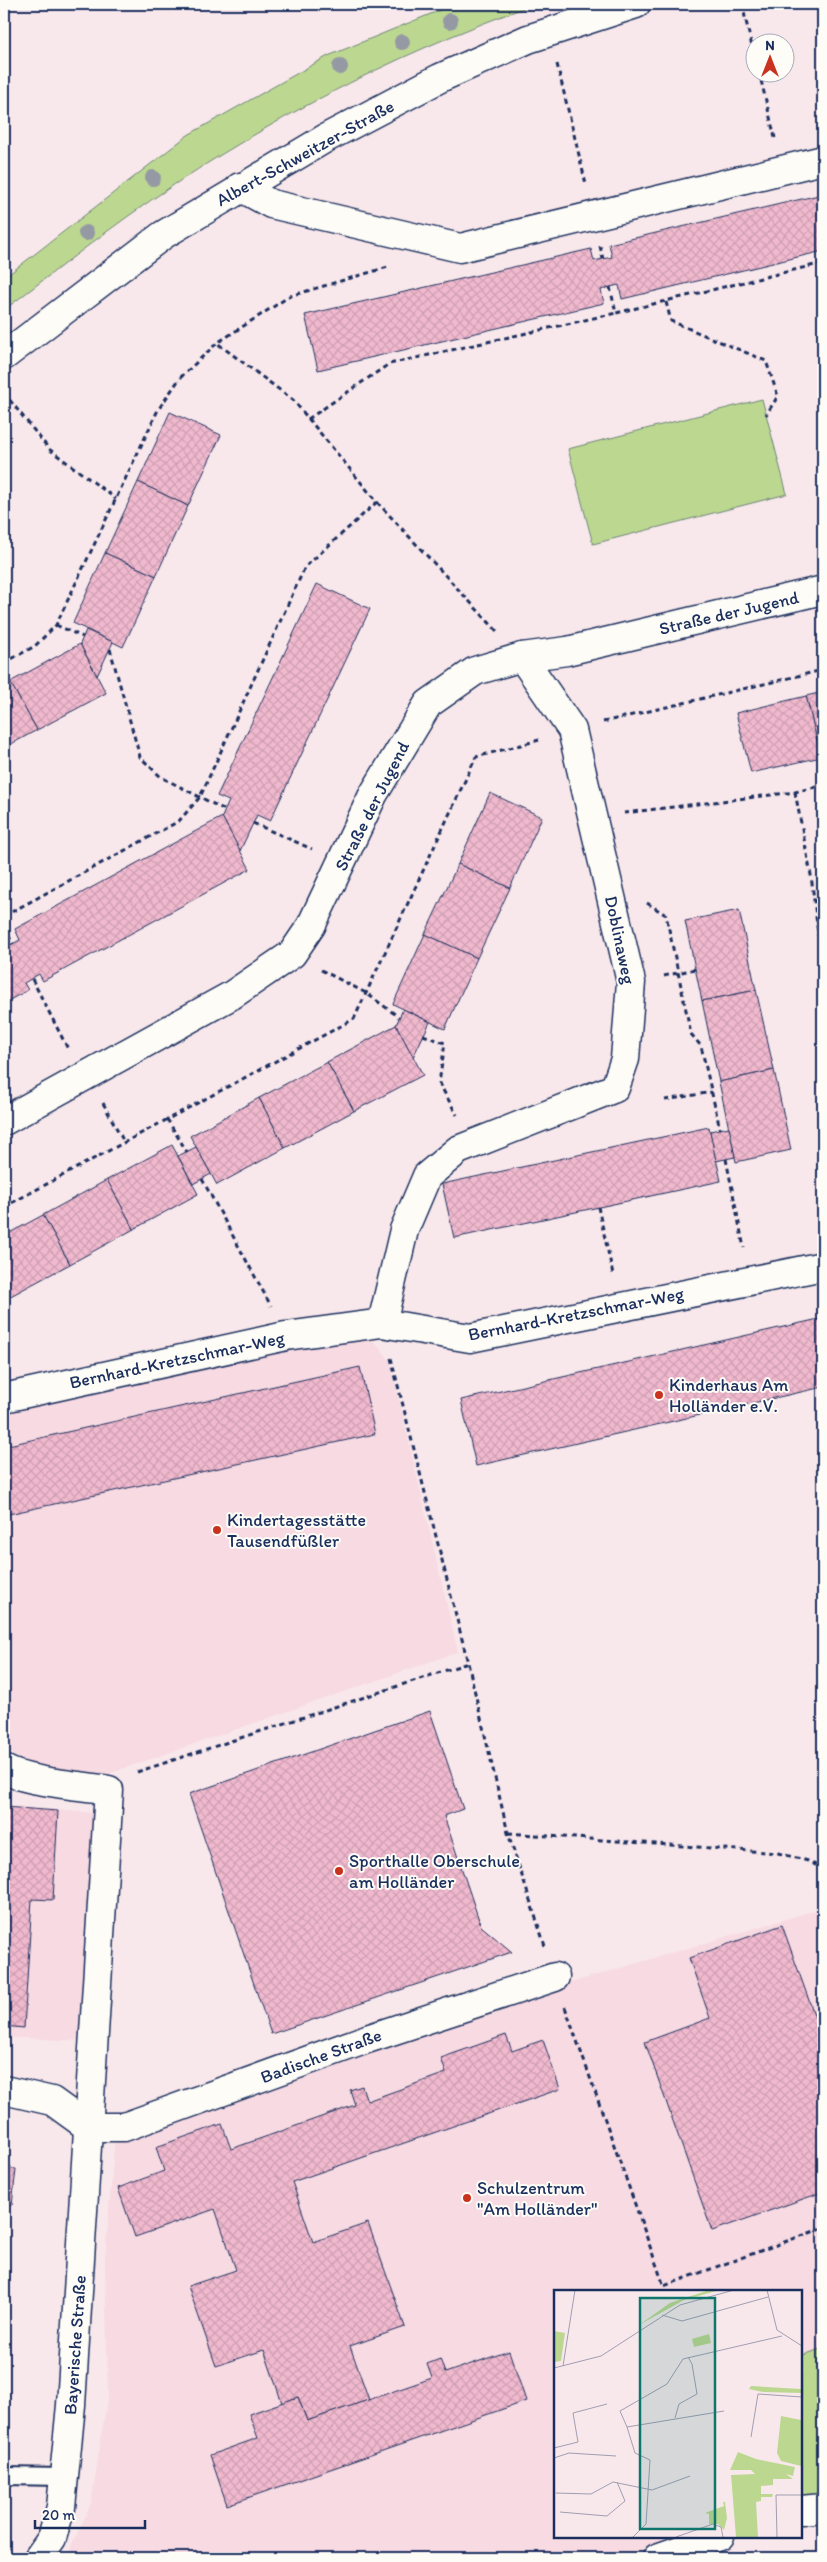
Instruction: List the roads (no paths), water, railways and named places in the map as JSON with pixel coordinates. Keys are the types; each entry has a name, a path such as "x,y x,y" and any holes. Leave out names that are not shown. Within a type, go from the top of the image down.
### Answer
{"street":[{"name":"Albert-Schweitzer-Straße","path":"4,356 163,235 240,187 326,138 440,78 549,32 636,4"},
{"path":"240,187 271,204 460,248 823,160"},
{"name":"Straße der Jugend","path":"4,1121 232,994 292,954 311,926 373,795 428,704 475,671 522,656 567,651 823,590"},
{"name":"Doblinaweg","path":"382,1323 404,1230 427,1176 458,1150 615,1088 625,1059 632,982 591,817 572,730 522,656"},
{"name":"Bernhard-Kretzschmar-Weg","path":"4,1398 286,1336 382,1323 470,1338 823,1266"},
{"path":"4,1769 10,1773 109,1790 88,2126"},
{"name":"Badische Straße","path":"88,2126 124,2127 367,2038 555,1977"},
{"path":"4,2090 52,2102 88,2126"},
{"name":"Bayerische Straße","path":"38,2558 52,2538 61,2507 71,2405 88,2126"},
{"path":"802,2510 823,2508"},
{"path":"657,2558 717,2537"}],"lane":[{"path":"4,2476 63,2477"}],"place":[{"name":"Kinderhaus Am Holländer e.V.","path":"659,1395"},
{"name":"Kindertagesstätte Tausendfüßler","path":"217,1530"},
{"name":"Sporthalle Oberschule am Holländer","path":"339,1871"},
{"name":"Schulzentrum \"Am Holländer\"","path":"467,2198"}]}
